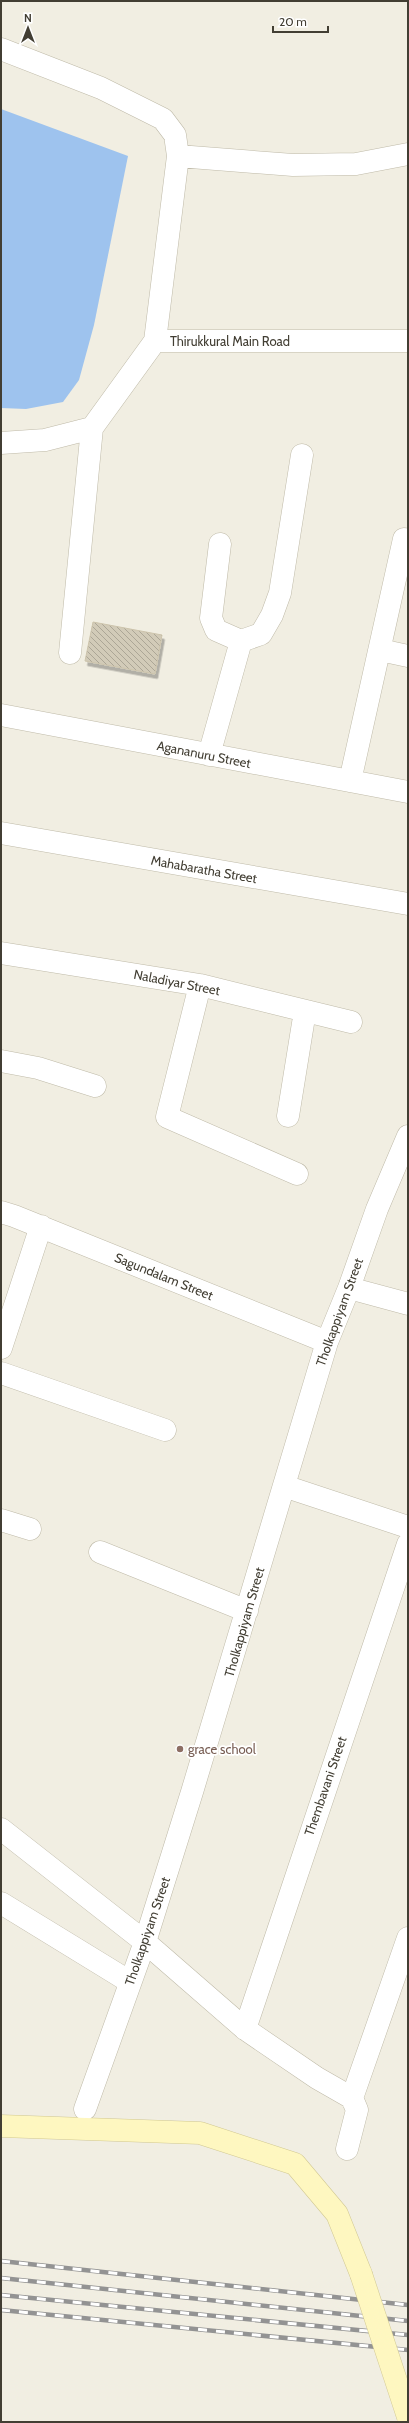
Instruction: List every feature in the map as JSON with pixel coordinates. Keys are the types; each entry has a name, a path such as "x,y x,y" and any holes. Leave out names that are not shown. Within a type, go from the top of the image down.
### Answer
{"street":[{"path":"1,49 101,88 163,119 175,135 178,156 155,341"},
{"path":"178,156 293,165 356,164 408,154"},
{"name":"Thirukkural Main Road","path":"92,428 155,341 408,341"},
{"path":"1,443 45,440 92,428 70,653"},
{"path":"220,544 211,618 216,630 241,641 261,634 272,615 280,593 302,455"},
{"path":"350,781 407,533"},
{"path":"209,755 241,641"},
{"path":"380,650 408,656"},
{"name":"Agananuru Street","path":"1,715 408,792"},
{"name":"Mahabaratha Street","path":"1,834 408,904"},
{"name":"Naladiyar Street","path":"1,953 200,985 351,1022"},
{"path":"200,985 167,1117 297,1174"},
{"path":"288,1116 305,1011"},
{"path":"1,1061 38,1068 95,1086"},
{"name":"Tholkappiyam Street","path":"85,2109 145,1942 247,1612 327,1342 349,1288 377,1209 408,1136"},
{"name":"Sagundalam Street","path":"1,1212 41,1226 327,1342"},
{"path":"2,1345 41,1226"},
{"path":"349,1288 408,1304"},
{"path":"1,1373 165,1430"},
{"path":"284,1486 408,1527"},
{"path":"1,1520 30,1529"},
{"name":"Thembavani Street","path":"245,2029 408,1544"},
{"path":"100,1552 247,1612"},
{"path":"1,1829 145,1942 245,2029 317,2078 352,2098 357,2110 347,2149"},
{"path":"1,1903 130,1982"},
{"path":"352,2098 408,1938"},
{"path":"1,2126 200,2133 295,2164 337,2214 361,2274 408,2417"}],"water":[{"path":"1,109 128,156 94,325 79,380 63,402 26,409 1,408"}],"building":[{"path":"93,622 162,635 155,674 85,661"}],"railway":[{"path":"1,2261 408,2305"},
{"path":"1,2278 408,2321"},
{"path":"1,2295 408,2335"},
{"path":"1,2310 408,2350"}],"place":[{"name":"grace school","path":"180,1749"}]}
